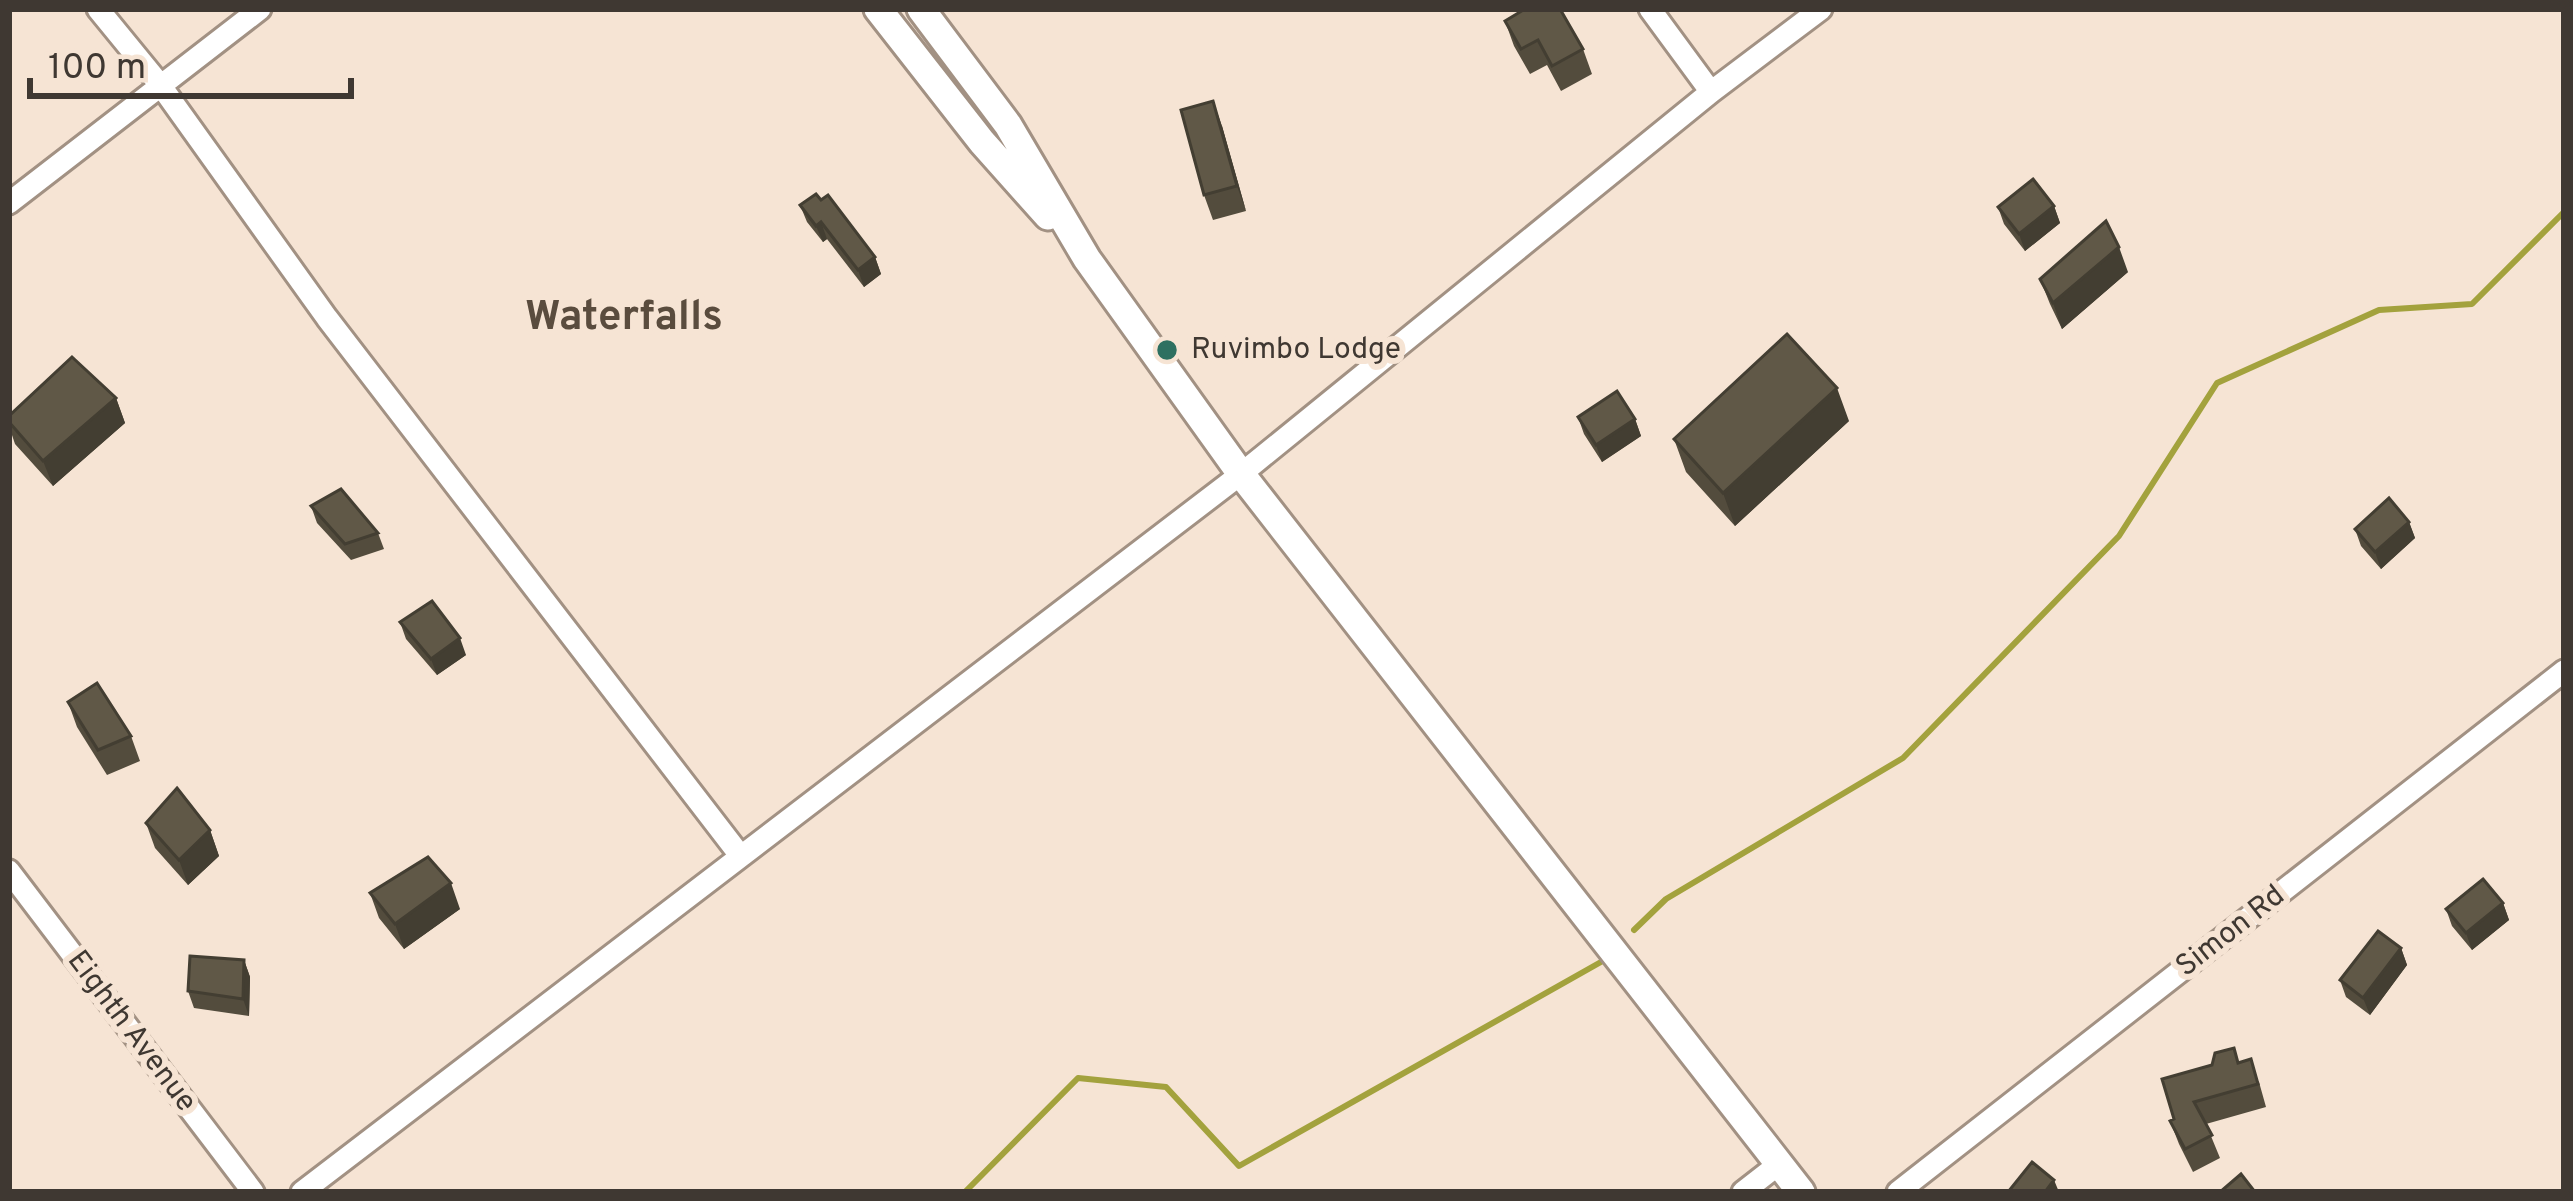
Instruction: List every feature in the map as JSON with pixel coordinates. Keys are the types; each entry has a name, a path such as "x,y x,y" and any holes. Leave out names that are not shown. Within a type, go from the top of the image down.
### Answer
{"street":[{"path":"98,9 161,86 327,318 739,854"},
{"path":"9,203 260,9"},
{"path":"878,9 982,142 1087,259"},
{"path":"921,9 1008,124 1087,259 1240,474 1801,1192"},
{"path":"1650,9 1711,92"},
{"path":"302,1192 1240,474 1711,92 1821,9"},
{"name":"Simon Rd","path":"1898,1192 2564,671"},
{"name":"Eighth Avenue","path":"9,871 253,1192"},
{"path":"1743,1192 1779,1164"}],"building":[{"path":"1525,9 1560,9 1583,49 1552,66 1538,40 1521,49 1505,21"},
{"path":"1213,101 1237,186 1204,195 1181,110"},
{"path":"2033,179 2054,206 2019,234 1998,207"},
{"path":"816,194 821,200 828,195 875,257 858,270 821,222 816,226 800,205"},
{"path":"2106,221 2119,247 2053,303 2040,279"},
{"path":"1787,334 1837,388 1723,493 1674,439"},
{"path":"72,357 116,398 43,461 9,422 9,416"},
{"path":"1617,391 1635,419 1596,445 1578,417"},
{"path":"341,489 378,533 345,544 311,506"},
{"path":"2389,498 2409,522 2375,552 2355,529"},
{"path":"432,601 460,638 431,659 400,622"},
{"path":"97,683 131,736 98,750 68,702"},
{"path":"177,788 210,830 179,860 146,823"},
{"path":"428,857 451,883 395,924 370,893"},
{"path":"2483,879 2503,903 2466,933 2446,909"},
{"path":"2378,931 2401,948 2363,998 2340,980"},
{"path":"190,956 244,960 243,999 188,991"},
{"path":"2234,1048 2238,1063 2251,1059 2258,1084 2194,1102 2212,1135 2185,1149 2170,1121 2174,1119 2162,1079 2212,1065 2215,1053"},
{"path":"2032,1162 2054,1180 2045,1192 2008,1192"},
{"path":"2241,1174 2255,1192 2220,1192"}],"waterway":[{"path":"1634,930 1666,899 1903,758 2119,536 2217,383 2379,310 2472,304 2564,212"},
{"path":"965,1192 1078,1078 1166,1087 1239,1166 1608,958"}],"place":[{"name":"Ruvimbo Lodge","path":"1167,350"}],"district":[{"name":"Waterfalls","path":"624,318"}]}
